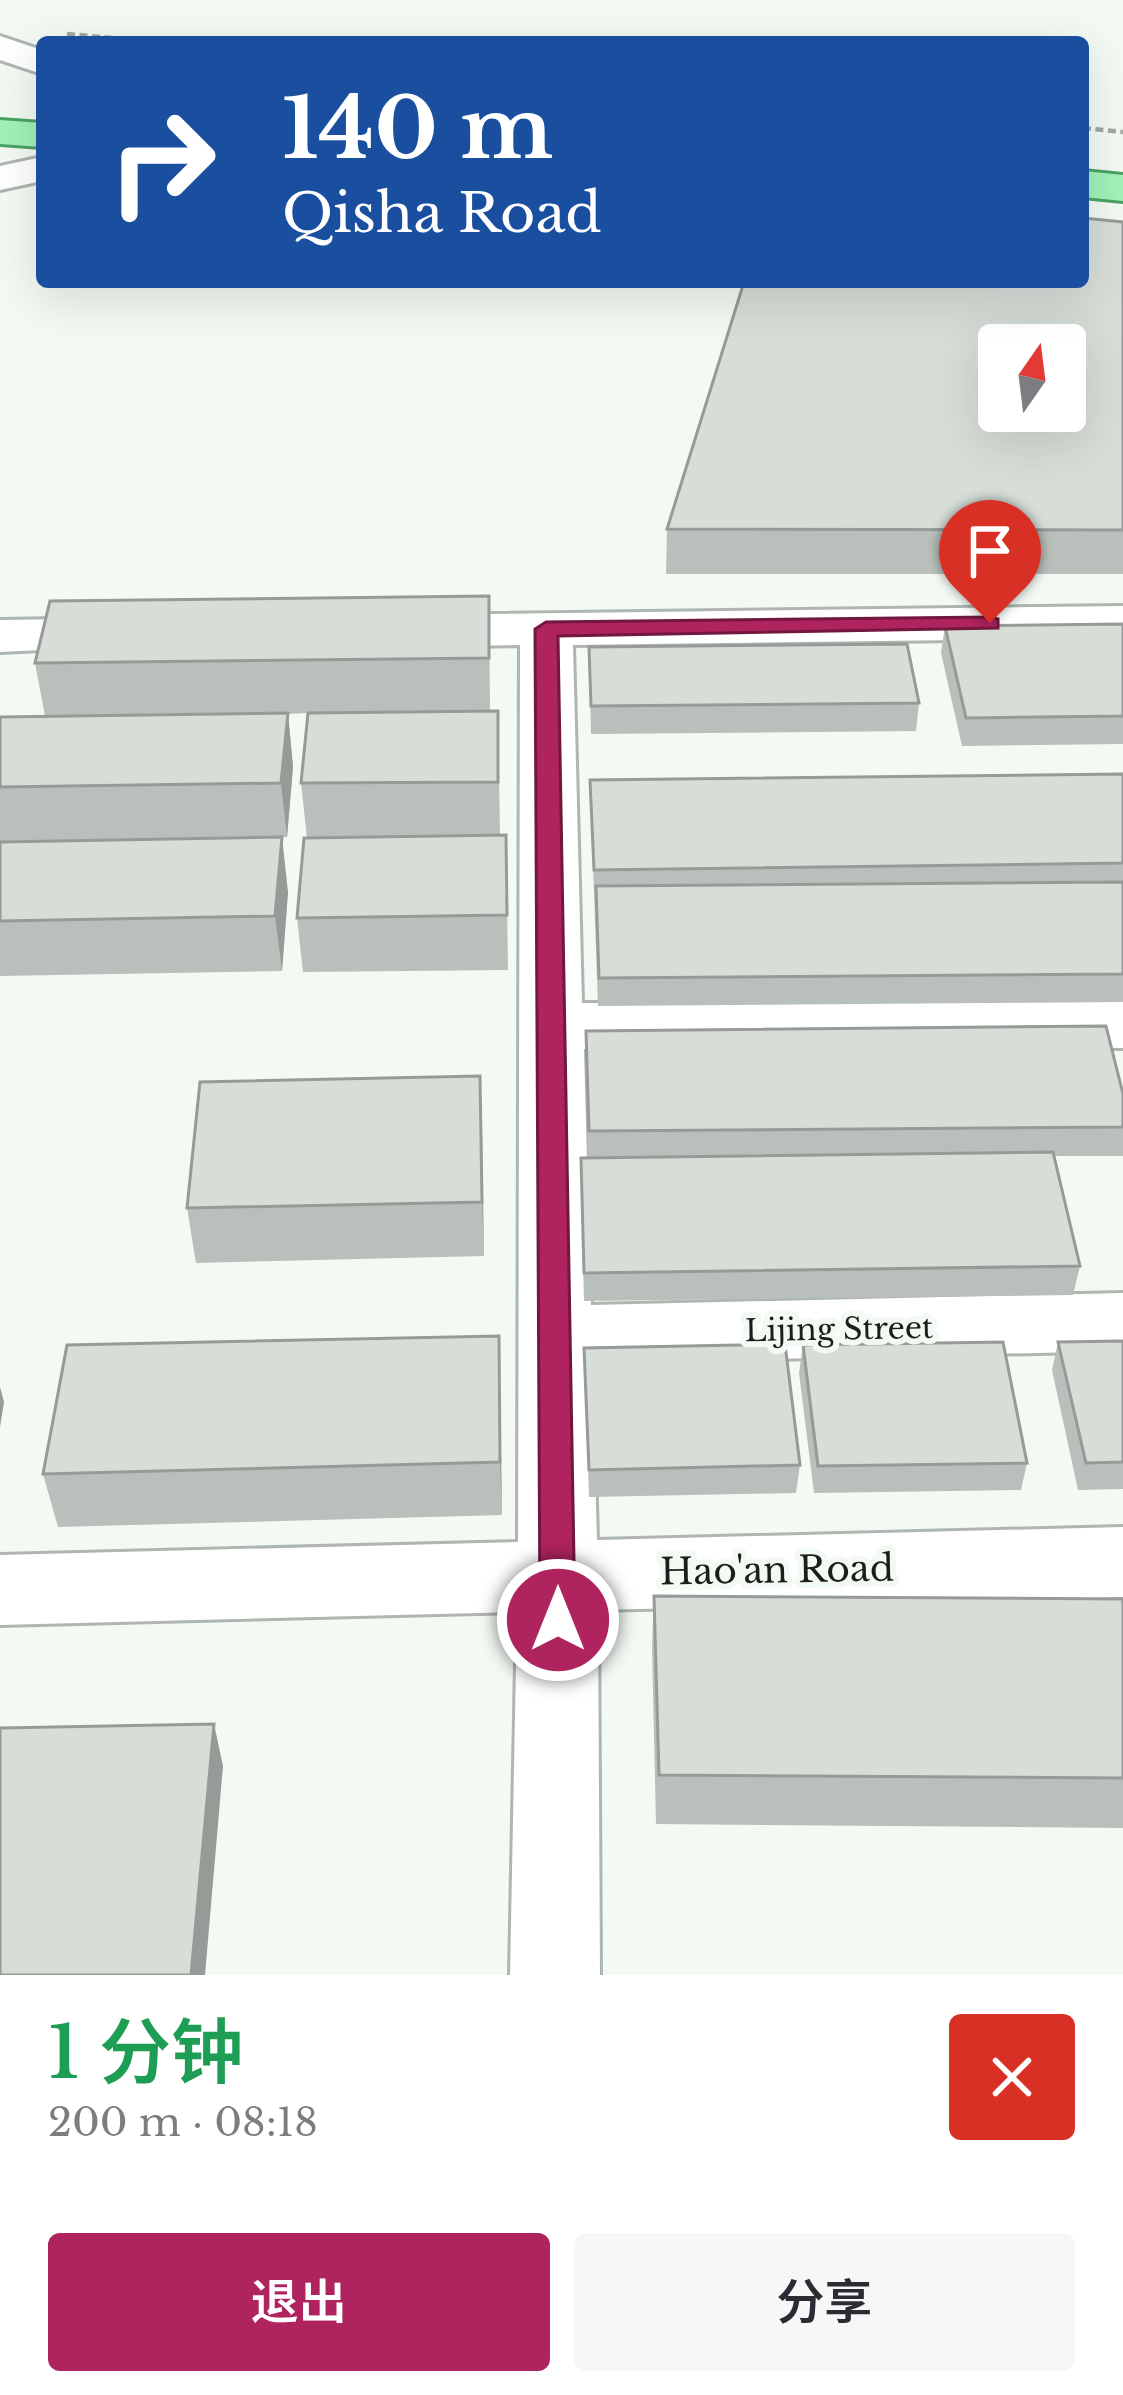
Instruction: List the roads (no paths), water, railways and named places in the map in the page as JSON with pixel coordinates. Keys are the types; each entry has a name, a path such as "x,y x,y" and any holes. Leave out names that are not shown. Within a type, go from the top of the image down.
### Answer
{"main road":[{"path":"0,93 36,96"},
{"path":"0,132 36,135"},
{"path":"1089,185 1123,188"},
{"path":"1089,226 1123,229"}],"street":[{"path":"0,47 36,48"},
{"path":"0,178 36,170"},
{"path":"356,632 1123,622"},
{"path":"546,629 569,788 554,1025 555,1975"},
{"path":"0,636 166,634"},
{"path":"554,1025 1123,1025"},
{"name":"Lijing Street","path":"556,1335 1123,1322"},
{"name":"Hao'an Road","path":"0,1590 1123,1562"}]}
